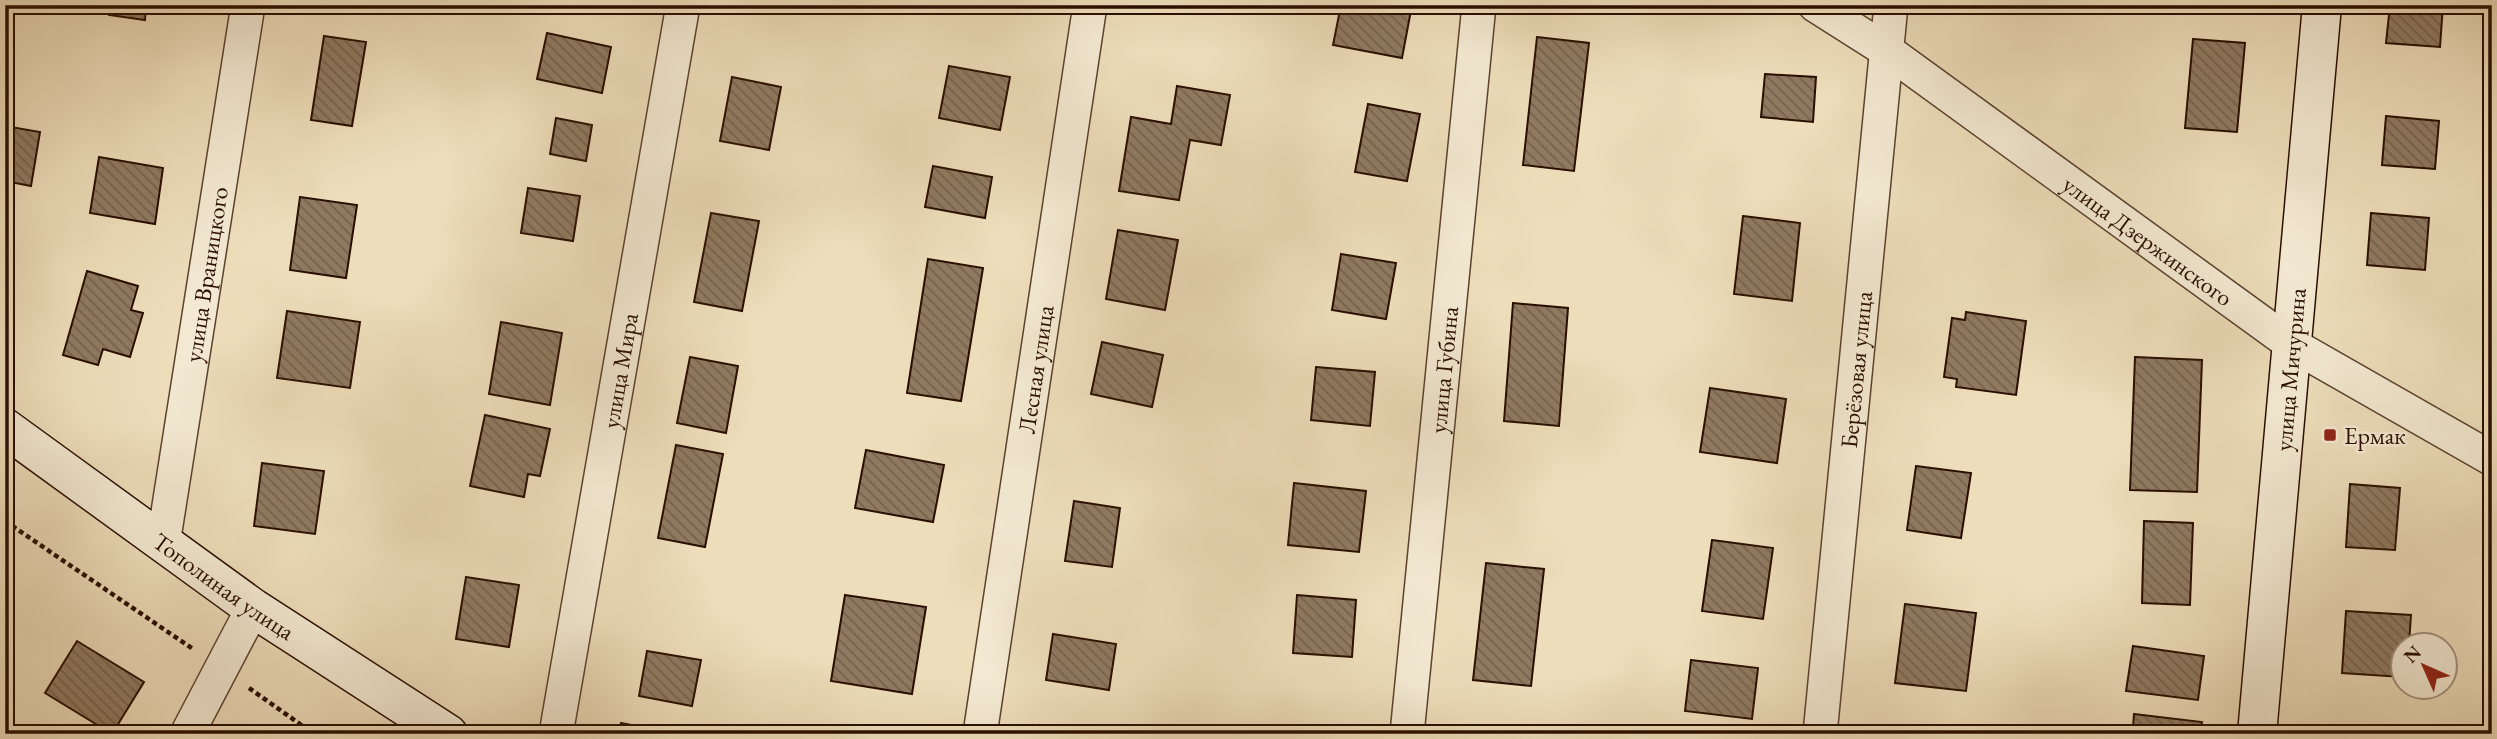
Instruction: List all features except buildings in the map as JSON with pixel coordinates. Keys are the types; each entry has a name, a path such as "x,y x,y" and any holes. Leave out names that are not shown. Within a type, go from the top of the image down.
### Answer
{"street":[{"name":"улица Враницкого","path":"163,544 248,5"},
{"name":"улица Мира","path":"556,734 683,5"},
{"name":"Лесная улица","path":"980,734 1090,5"},
{"name":"улица Губина","path":"1407,734 1479,5"},
{"name":"улица Дзержинского","path":"1815,5 1888,52 2291,344 2492,459"},
{"name":"Берёзовая улица","path":"1820,734 1891,5"},
{"name":"улица Мичурина","path":"2257,734 2322,5"},
{"name":"Тополиная улица","path":"5,428 253,608 448,734"},
{"path":"187,734 253,608"}],"path":[{"path":"5,522 314,734"}],"place":[{"name":"Ермак","path":"2330,435"}]}
